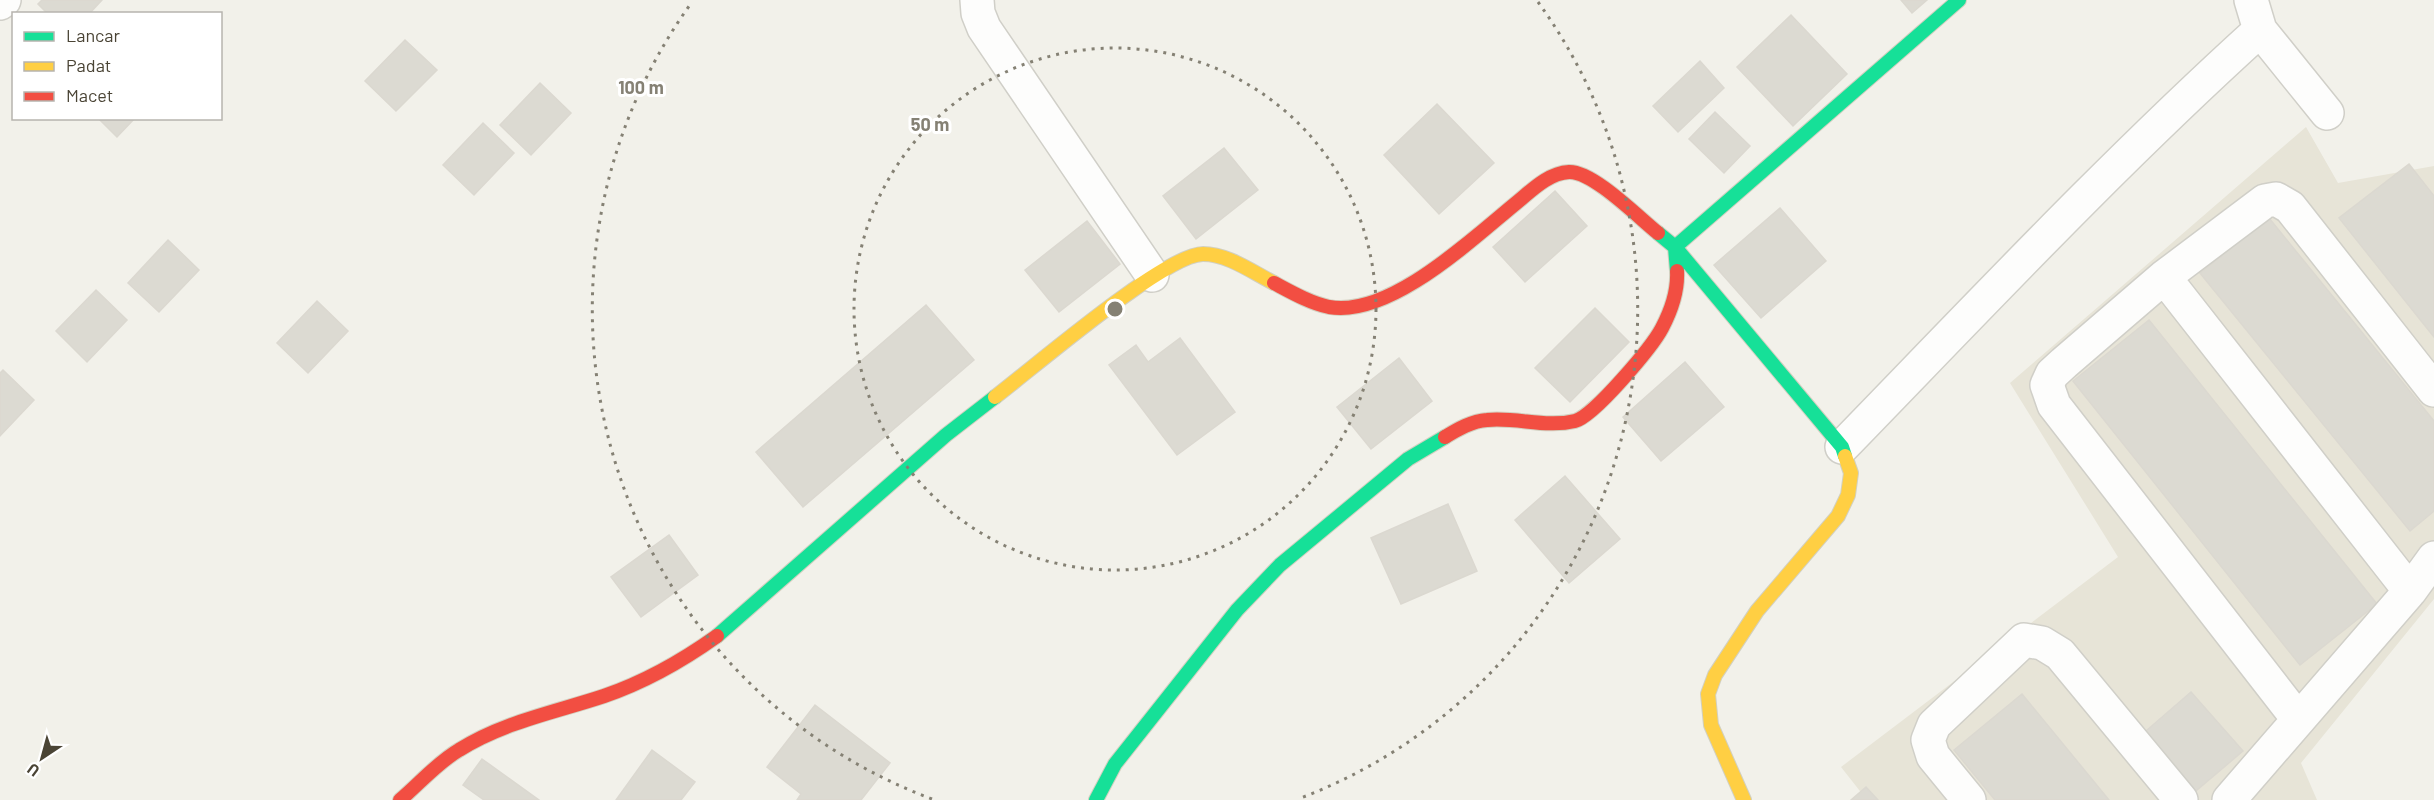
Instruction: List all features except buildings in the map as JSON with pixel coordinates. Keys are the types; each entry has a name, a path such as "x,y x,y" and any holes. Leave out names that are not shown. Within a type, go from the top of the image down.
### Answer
{"street":[{"path":"977,0 978,13 984,28 1152,275"},
{"path":"1675,247 1959,0"},
{"path":"1842,447 2054,229 2210,75 2256,15 2327,113"},
{"path":"400,800 458,750 508,726 606,695 686,658 720,634 946,435 1152,275 1199,254 1218,255 1306,299 1329,307 1354,307 1382,300 1445,262 1544,180 1570,172 1594,181 1675,247 1842,447 1851,473 1848,495 1838,516 1757,611 1715,675 1708,694 1711,725 1744,800"},
{"path":"2298,719 2054,405 2048,385 2058,368 2164,278 2265,201 2276,199 2290,207 2434,390"},
{"path":"1096,800 1114,764 1237,610 1280,565 1408,459 1462,427 1487,420 1558,424 1578,420 1595,408 1648,348 1662,328 1678,285 1675,247"},
{"path":"2164,278 2410,591"},
{"path":"2229,800 2410,591 2434,558"},
{"path":"1969,800 1933,756 1928,740 1934,725 2024,640 2042,643 2060,654 2181,800"}],"shaded area":[{"path":"2306,127 2338,183 2434,166 2434,599 2301,763 2317,800 1867,800 1841,767 2118,557 2010,383"}],"traffic: fast":[{"path":"1677,271 1675,247 1959,0"},
{"path":"1658,233 1675,247 1842,447 1845,456"},
{"path":"717,636 946,435 995,397"},
{"path":"1096,800 1115,764 1237,610 1280,565 1408,459 1445,437"}],"traffic: slow":[{"path":"995,397 1130,292 1185,259 1203,254 1222,257 1274,283"},
{"path":"1744,800 1711,725 1708,694 1715,675 1757,611 1838,516 1848,495 1851,473 1845,456"}],"traffic: jam":[{"path":"1274,283 1308,300 1329,307 1352,307 1377,301 1403,289 1428,273 1540,184 1561,173 1579,174 1603,187 1658,233"},
{"path":"1445,437 1465,426 1481,421 1498,419 1564,423 1584,416 1622,380 1656,337 1673,300 1677,271"},
{"path":"400,800 444,761 476,740 530,718 604,696 634,684 677,662 717,636"}]}
